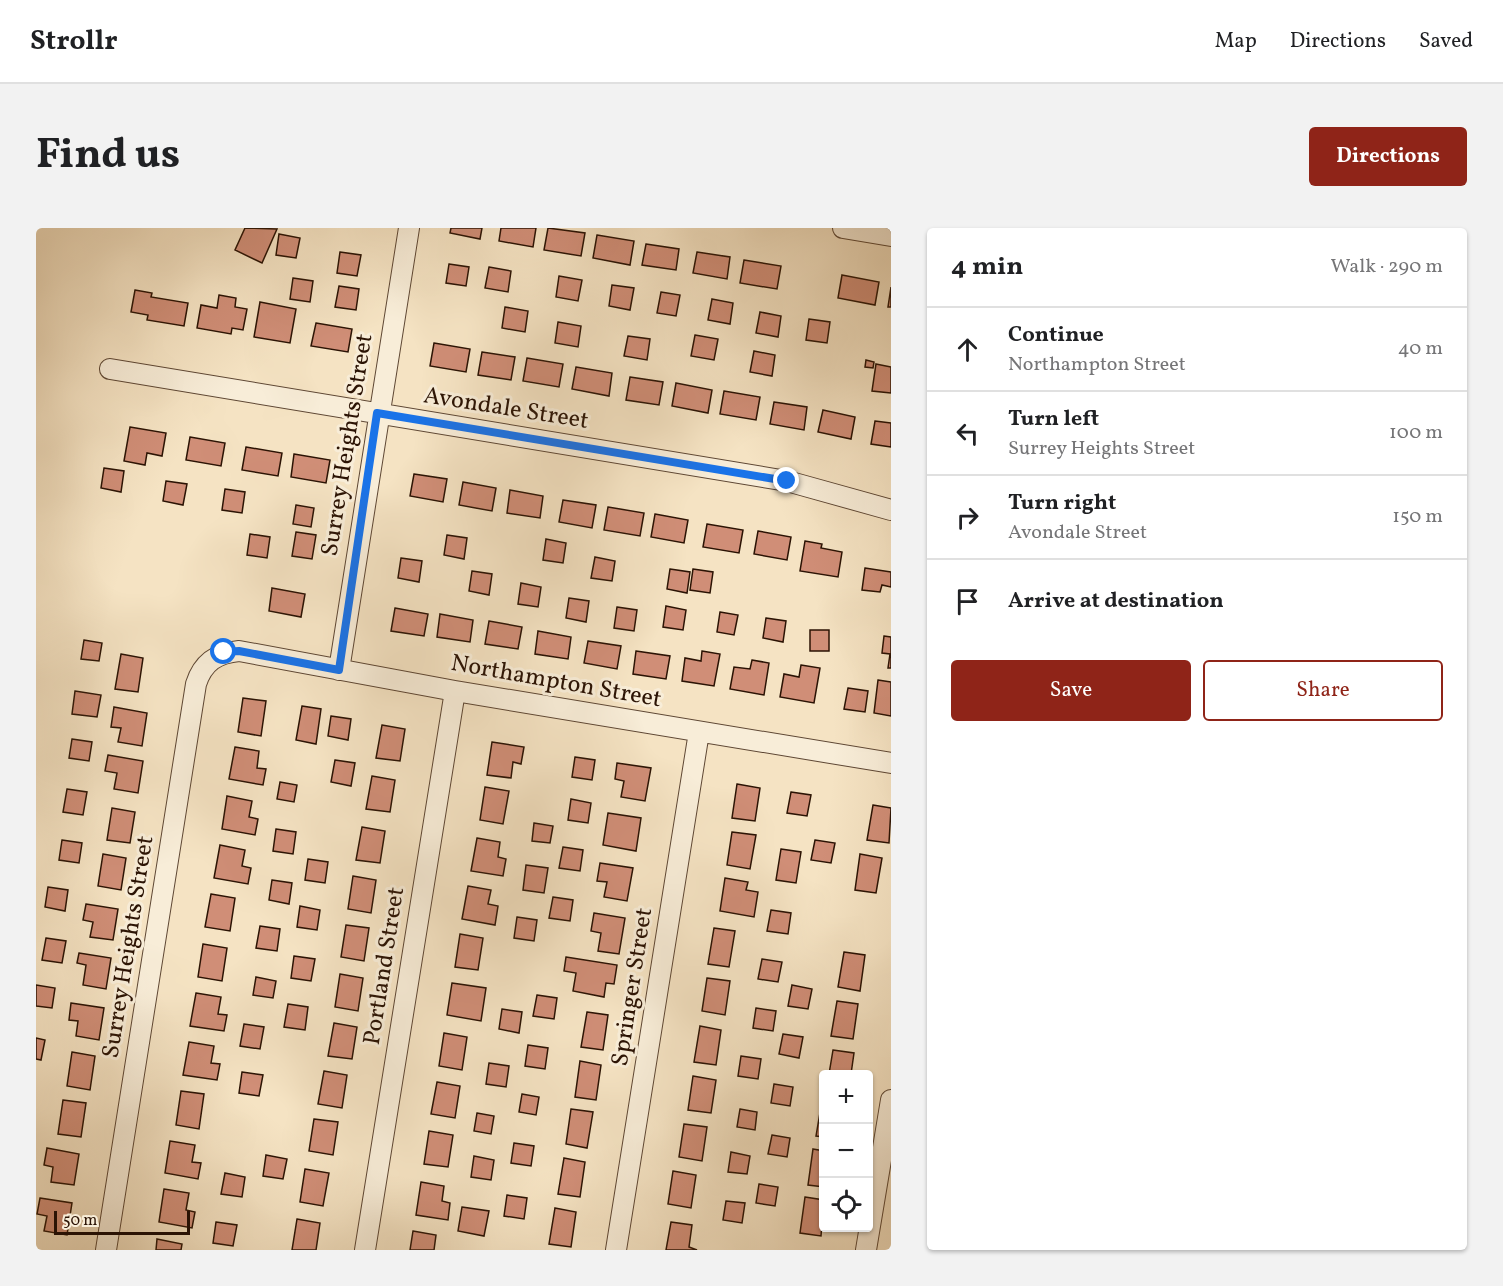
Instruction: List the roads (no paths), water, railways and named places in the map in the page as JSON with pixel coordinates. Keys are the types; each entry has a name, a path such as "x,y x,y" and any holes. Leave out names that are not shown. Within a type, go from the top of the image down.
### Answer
{"street":[{"name":"Surrey Heights Street","path":"339,670 377,413 409,228"},
{"path":"843,228 891,236"},
{"name":"Avondale Street","path":"110,369 787,481 891,510"},
{"name":"Northampton Street","path":"214,657 224,652 239,651 455,691 891,763"},
{"name":"Surrey Heights Street","path":"106,1250 196,684 203,668 214,657"},
{"name":"Portland Street","path":"365,1250 455,691"},
{"name":"Springer Street","path":"616,1250 699,732"},
{"path":"866,1250 891,1100"}]}
